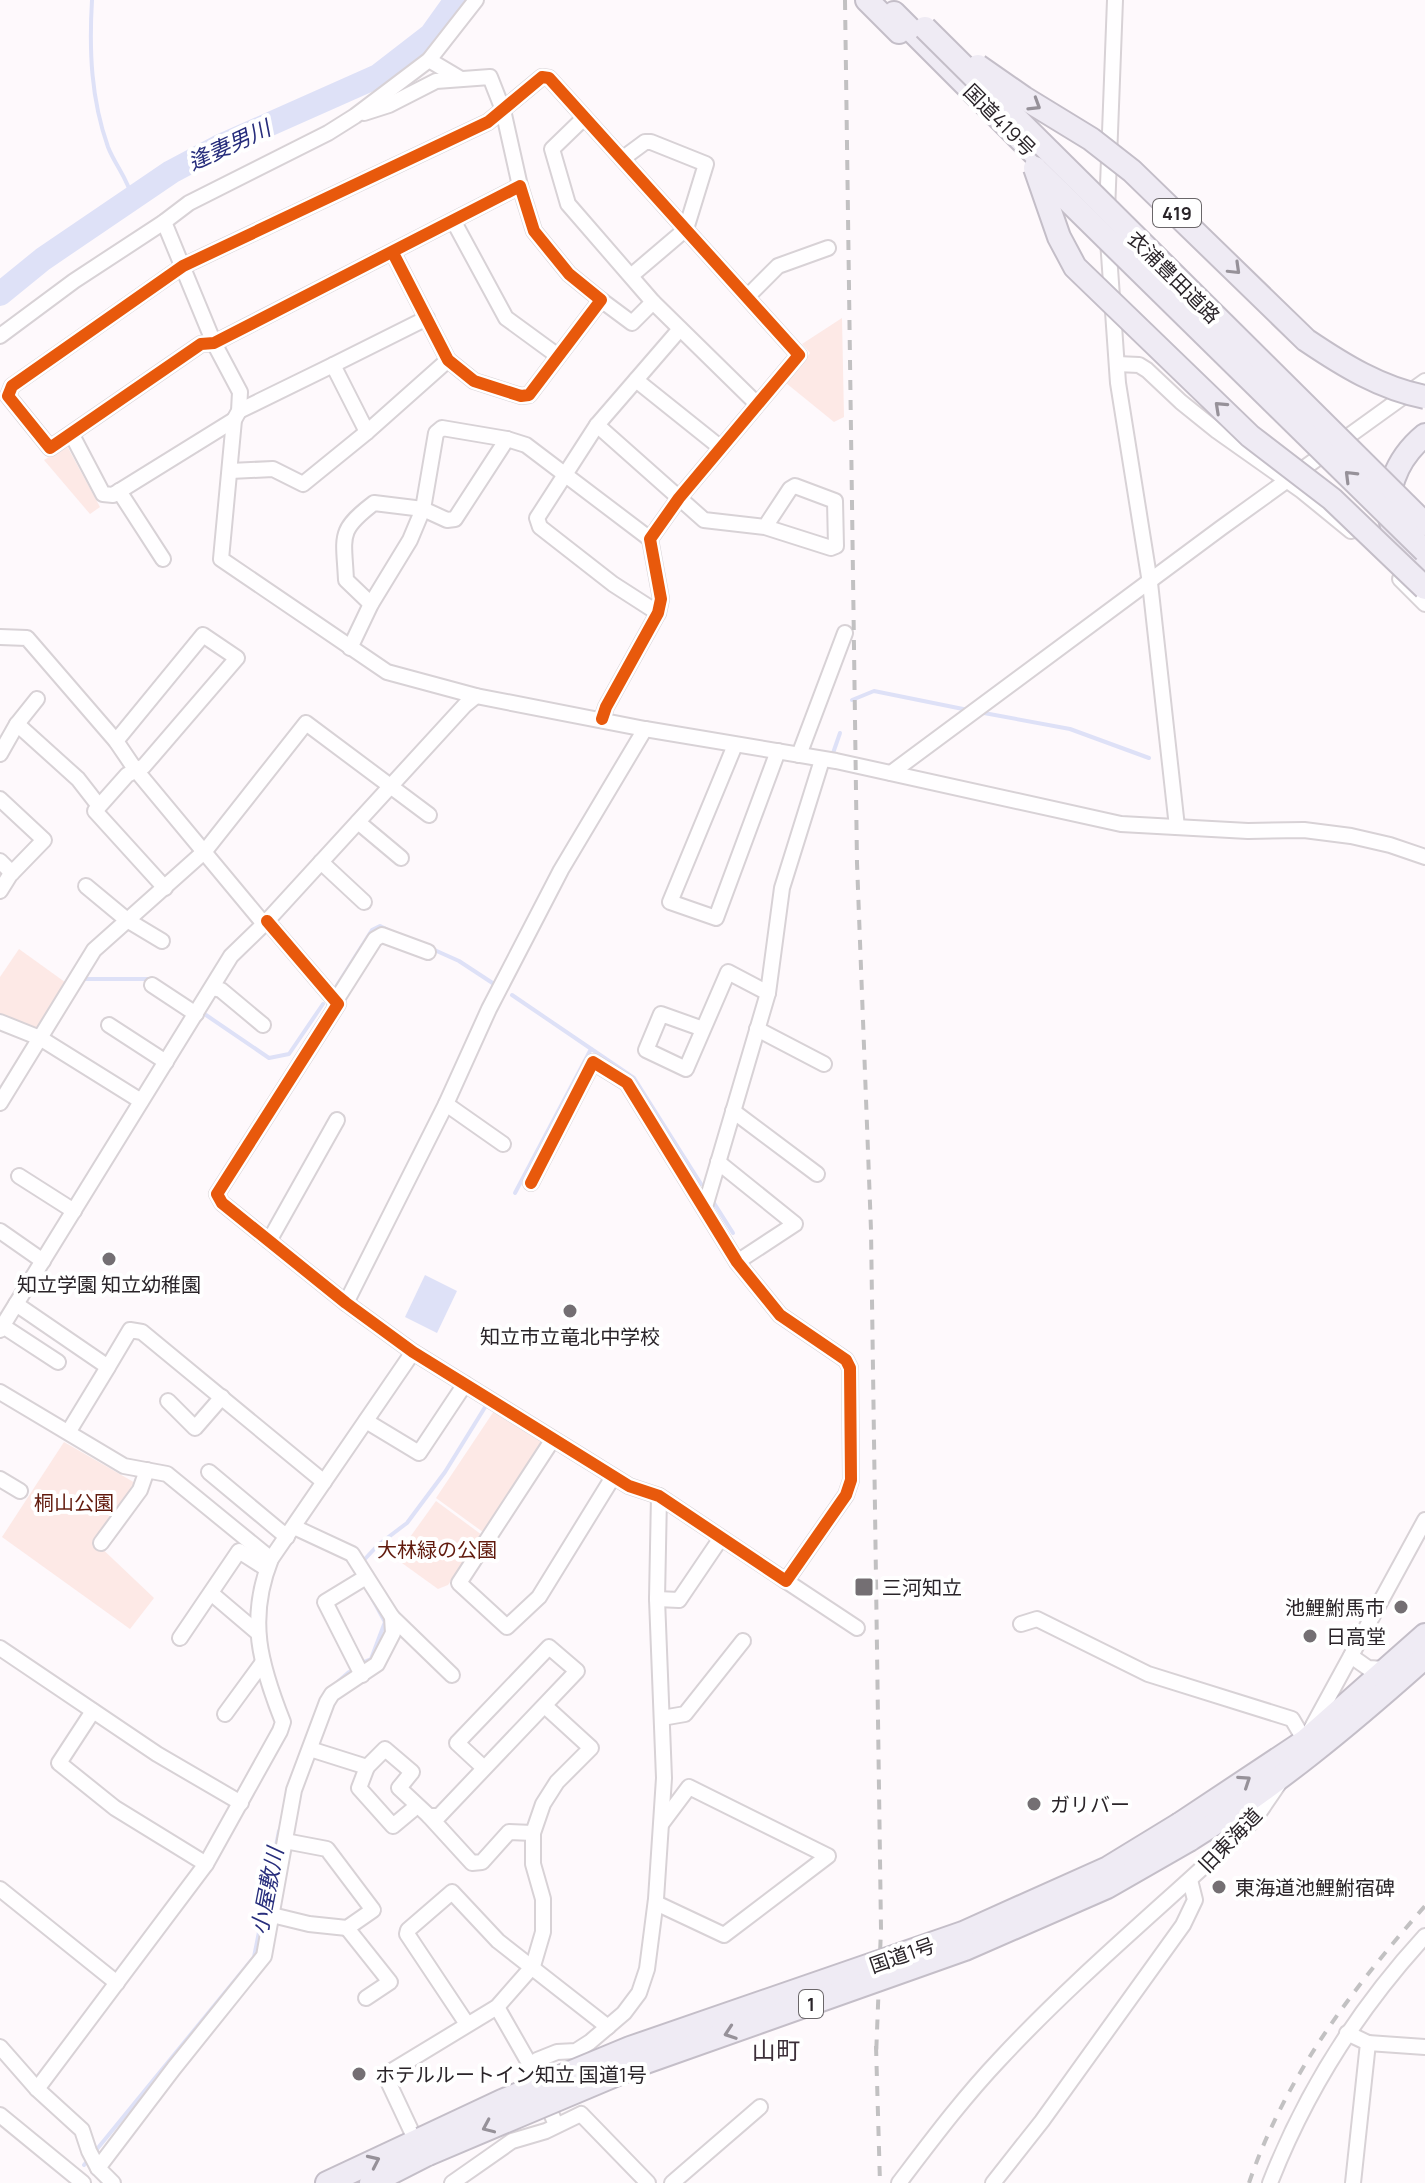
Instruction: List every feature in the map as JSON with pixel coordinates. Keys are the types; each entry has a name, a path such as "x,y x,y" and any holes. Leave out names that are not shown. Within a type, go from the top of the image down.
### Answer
{"highway":[{"name":"衣浦豊田道路","path":"867,0 1425,551"},
{"name":"衣浦豊田道路","path":"896,6 1024,98 1091,139 1132,171 1306,340 1370,379 1425,397"},
{"name":"国道419号","path":"896,6 1107,225"},
{"name":"衣浦豊田道路","path":"925,28 1425,524"},
{"name":"衣浦豊田道路","path":"1035,168 1059,237 1075,267 1250,436 1332,499 1425,588"},
{"path":"1425,435 1411,446 1399,464 1393,477 1389,507 1393,531 1402,547 1425,572"},
{"name":"国道1号","path":"1184,1832 1305,1741 1425,1635"},
{"name":"国道1号","path":"327,2183 422,2145 502,2101 630,2048 963,1933 1239,1809 1363,1712 1425,1657"},
{"name":"国道1号","path":"371,2183 422,2145"}],"street":[{"path":"0,336 189,203 328,133 355,116 429,60 476,0"},
{"path":"1115,0 1107,225 1117,364 1150,583 1177,827"},
{"path":"429,60 461,79"},
{"path":"355,116 389,105 436,81 490,77 503,110 534,231 569,274 632,323 653,302"},
{"path":"520,186 214,343 201,344 50,448 8,396 12,386 183,266 488,122 542,77 549,78 799,355 679,498 650,539"},
{"path":"584,118 552,149 568,204 653,302 757,404"},
{"path":"622,159 645,142 651,142 706,164 686,229 632,275"},
{"path":"164,222 214,343 240,392 221,559 387,672 476,696 891,773 1121,824 1248,831 1304,830 1351,836 1425,857"},
{"path":"454,222 506,318 558,356"},
{"path":"748,296 778,266 828,248"},
{"path":"393,253 448,360 474,381 521,396 529,395 601,300"},
{"path":"72,435 103,494 113,495 237,416 427,318"},
{"path":"658,613 613,584 540,527 537,518 597,425 680,329"},
{"path":"230,471 273,469 303,484 448,360"},
{"path":"1117,364 1130,363 1147,370 1193,412 1355,535 1425,604"},
{"path":"333,365 367,432"},
{"path":"636,380 721,448"},
{"path":"891,773 1425,381"},
{"path":"597,425 704,520 765,527 831,548 836,546 835,501 795,486 765,527"},
{"path":"350,648 371,604 410,540 423,509 436,433 442,428 507,439 526,445 650,539 661,599 658,613 602,719"},
{"path":"371,604 346,580 344,534 351,520 374,503 423,509 447,520 455,519 507,439"},
{"path":"119,491 163,559"},
{"path":"799,755 845,633"},
{"path":"116,741 203,635 237,658 144,766 135,769 95,811 165,888"},
{"path":"0,637 27,638 116,741 135,769 338,1004 217,1194 222,1203 346,1303 413,1352 613,1477 659,1496 857,1628"},
{"path":"58,1362 1,1328 231,956 476,696"},
{"path":"0,754 17,724 37,699"},
{"path":"0,1103 94,950 205,851 306,723 429,815"},
{"path":"17,724 78,779 99,806"},
{"path":"346,1303 446,1104 489,1009 561,870 645,729"},
{"path":"735,745 670,902 716,918 778,751"},
{"path":"705,1207 768,993 782,888 822,760"},
{"path":"0,799 44,840 12,873 0,891"},
{"path":"358,822 401,858"},
{"path":"0,861 12,873"},
{"path":"321,862 364,902"},
{"path":"86,886 127,920 162,941"},
{"path":"335,1002 375,939 382,935 428,952"},
{"path":"703,1029 728,972 768,993"},
{"path":"152,985 196,1014"},
{"path":"212,988 221,990 263,1025"},
{"path":"0,1022 40,1038 141,1101"},
{"path":"109,1025 166,1062"},
{"path":"757,1029 824,1064"},
{"path":"531,1183 593,1062 627,1083 737,1262 780,1315 846,1360 850,1368 851,1480 846,1495 786,1581"},
{"path":"446,1104 503,1144"},
{"path":"733,1111 817,1174"},
{"path":"269,1241 337,1120"},
{"path":"718,1162 795,1224 737,1262"},
{"path":"19,1176 74,1211"},
{"path":"0,1231 43,1261"},
{"path":"16,1304 108,1367"},
{"path":"69,1431 130,1330 137,1330 324,1482"},
{"path":"37,2089 206,1864 283,1722 263,1662 258,1633 260,1586 269,1564 413,1352"},
{"path":"366,1421 419,1453 465,1384"},
{"path":"0,1392 124,1466 167,1474 269,1564"},
{"path":"168,1401 195,1428 222,1397"},
{"path":"553,1439 459,1583 507,1627 539,1597 613,1477"},
{"path":"101,1543 140,1490 147,1470"},
{"path":"209,1472 291,1532 352,1554 392,1617 452,1675"},
{"path":"0,1479 20,1491"},
{"path":"533,2070 542,2056 576,2051 624,2013 639,1993 647,1969 656,1903 664,1778 657,1599 659,1496"},
{"name":"旧東海道","path":"993,2183 1042,2121 1183,1925 1195,1900 1190,1880 1254,1820 1287,1773 1425,1520"},
{"path":"657,1599 679,1600 721,1538"},
{"path":"180,1638 239,1551 269,1564"},
{"path":"362,1675 325,1602 366,1577"},
{"path":"211,1593 258,1633"},
{"path":"94,2160 174,2068 264,1956 294,1790 332,1694 377,1664 393,1633 392,1617"},
{"path":"1021,1624 1037,1619 1148,1674 1292,1719 1305,1741"},
{"path":"662,1718 685,1714 743,1641"},
{"path":"429,1816 439,1816 577,1671 549,1647 457,1743 484,1768"},
{"path":"0,1648 157,1754 241,1803"},
{"path":"1351,1656 1368,1668 1386,1669"},
{"path":"225,1714 263,1662"},
{"path":"422,2145 385,2075 497,2007 533,1966 543,1932 543,1899 533,1864 533,1833 543,1804 557,1782 591,1748 545,1706"},
{"path":"93,1711 59,1763 115,1808 206,1864"},
{"path":"310,1749 367,1767"},
{"path":"417,1806 393,1826 359,1788 367,1767 385,1749 412,1772 399,1788 429,1816 472,1863 482,1862 509,1832 533,1833"},
{"path":"656,1903 724,1935 828,1856 689,1787 661,1825"},
{"path":"272,1915 309,1924 347,1928 373,1910 327,1849 285,1841"},
{"path":"899,2183 958,2106 1039,2019 1190,1880"},
{"path":"0,1889 117,1983"},
{"path":"467,2024 407,1934 452,1892 498,1941 608,2027"},
{"path":"347,1928 390,1982 366,1998"},
{"path":"1270,2183 1289,2135 1347,2033 1425,1936"},
{"path":"497,2007 533,2070 556,2125"},
{"path":"1347,2033 1368,2043 1425,2047"},
{"path":"1353,2183 1368,2043"},
{"path":"0,2047 37,2089 82,2130 94,2160 113,2183"},
{"path":"672,2183 760,2107"},
{"path":"452,2183 512,2141 546,2131 581,2114 648,2183"},
{"path":"0,2115 82,2183"}],"green space":[{"path":"842,318 844,417 834,422 786,383 810,353 802,344"},
{"path":"67,446 100,507 90,514 44,460"},
{"path":"19,949 69,985 37,1031 0,1016 0,977"},
{"path":"494,1411 547,1442 487,1535 436,1498"},
{"name":"桐山公園","path":"64,1442 137,1484 95,1542 154,1598 130,1629 2,1537"},
{"name":"大林緑の公園","path":"436,1501 482,1535 448,1585 438,1589 395,1558"}],"water":[{"path":"425,1275 457,1291 437,1333 405,1317"}],"waterway":[{"path":"92,0 91,56 98,111 108,147 132,198"},
{"name":"逢妻男川","path":"0,294 43,259 171,172 218,147 378,76 431,35 456,0"},
{"path":"852,700 874,691 968,710"},
{"path":"984,713 1070,729 1149,758"},
{"path":"832,756 840,733"},
{"path":"336,987 372,930 380,926 392,932"},
{"path":"430,948 459,961 494,984"},
{"path":"84,979 153,979"},
{"path":"512,995 634,1078 701,1184"},
{"path":"206,1015 269,1058 289,1054 323,1004"},
{"path":"515,1193 591,1049"},
{"path":"714,1203 733,1233"},
{"name":"小屋敷川","path":"364,1560 407,1523 445,1472 487,1404"},
{"name":"小屋敷川","path":"364,1662 371,1659 385,1622 372,1598"},
{"name":"小屋敷川","path":"333,1686 349,1672"},
{"name":"小屋敷川","path":"84,2165 254,1957 279,1831"}],"railway":[{"path":"845,0 857,863 871,1230 881,1929 876,2057"},
{"path":"1249,2183 1281,2107 1323,2036 1372,1969 1425,1906"},
{"path":"876,2046 880,2183"}],"cycle path":[{"path":"393,253 448,360 474,381 521,396 529,395 601,300 569,274 534,231 520,186 214,343 201,344 50,448 8,396 12,386 183,266 488,122 542,77 549,78 799,355 679,498 650,539 661,599 658,613 602,719"},
{"path":"267,921 338,1004 217,1194 222,1203 346,1303 413,1352 629,1486 659,1496 786,1581 846,1495 851,1480 850,1368 846,1360 780,1315 737,1262 627,1083 593,1062 531,1183"}],"place":[{"name":"知立学園 知立幼稚園","path":"109,1259"},
{"name":"知立市立竜北中学校","path":"570,1311"},
{"name":"三河知立","path":"864,1587"},
{"name":"池鯉鮒馬市","path":"1401,1607"},
{"name":"日高堂","path":"1310,1636"},
{"name":"ガリバー","path":"1034,1804"},
{"name":"東海道池鯉鮒宿碑","path":"1219,1887"},
{"name":"ホテルルートイン知立 国道1号","path":"359,2074"}],"district":[{"name":"山町","path":"776,2049"}]}
